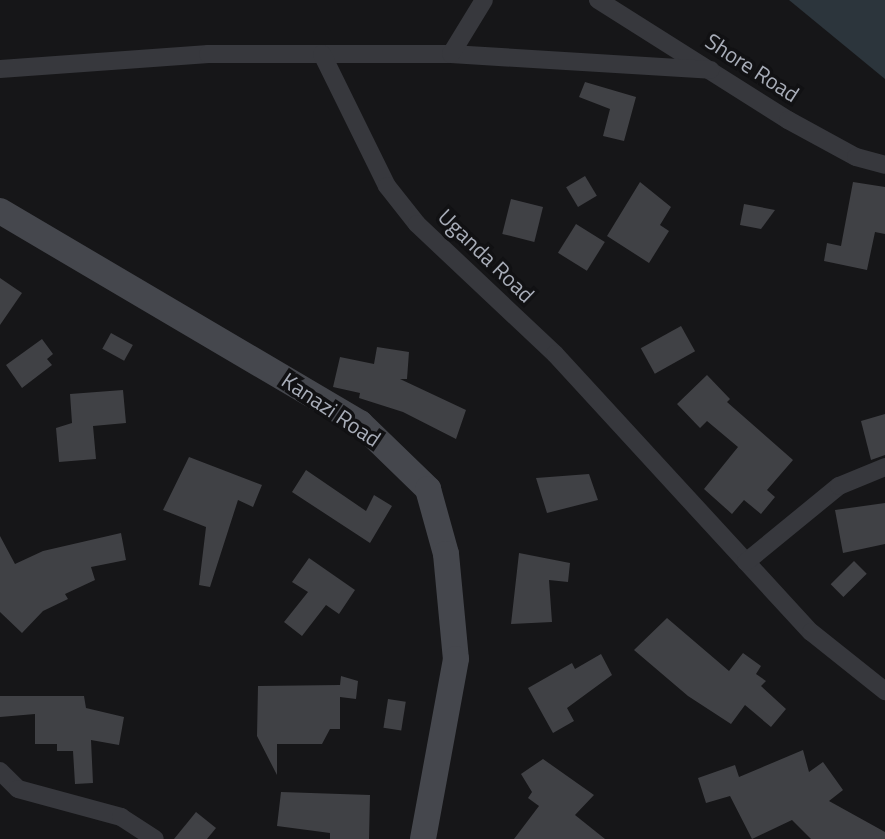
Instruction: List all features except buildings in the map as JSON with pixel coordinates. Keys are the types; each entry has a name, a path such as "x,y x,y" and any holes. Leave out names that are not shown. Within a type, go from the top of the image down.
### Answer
{"main road":[{"name":"Kanazi Road","path":"0,211 360,423 428,489 446,554 456,659 423,839"}],"street":[{"path":"451,54 484,0"},
{"name":"Shore Road","path":"598,0 830,144 885,165"},
{"path":"0,69 208,54 451,54 711,70"},
{"name":"Uganda Road","path":"322,54 387,186 417,224 555,354 811,632 885,691"},
{"path":"746,562 839,486 885,467"},
{"path":"0,771 18,789 121,817 155,839"}],"shaded area":[{"path":"789,0 885,0 885,79"}]}
